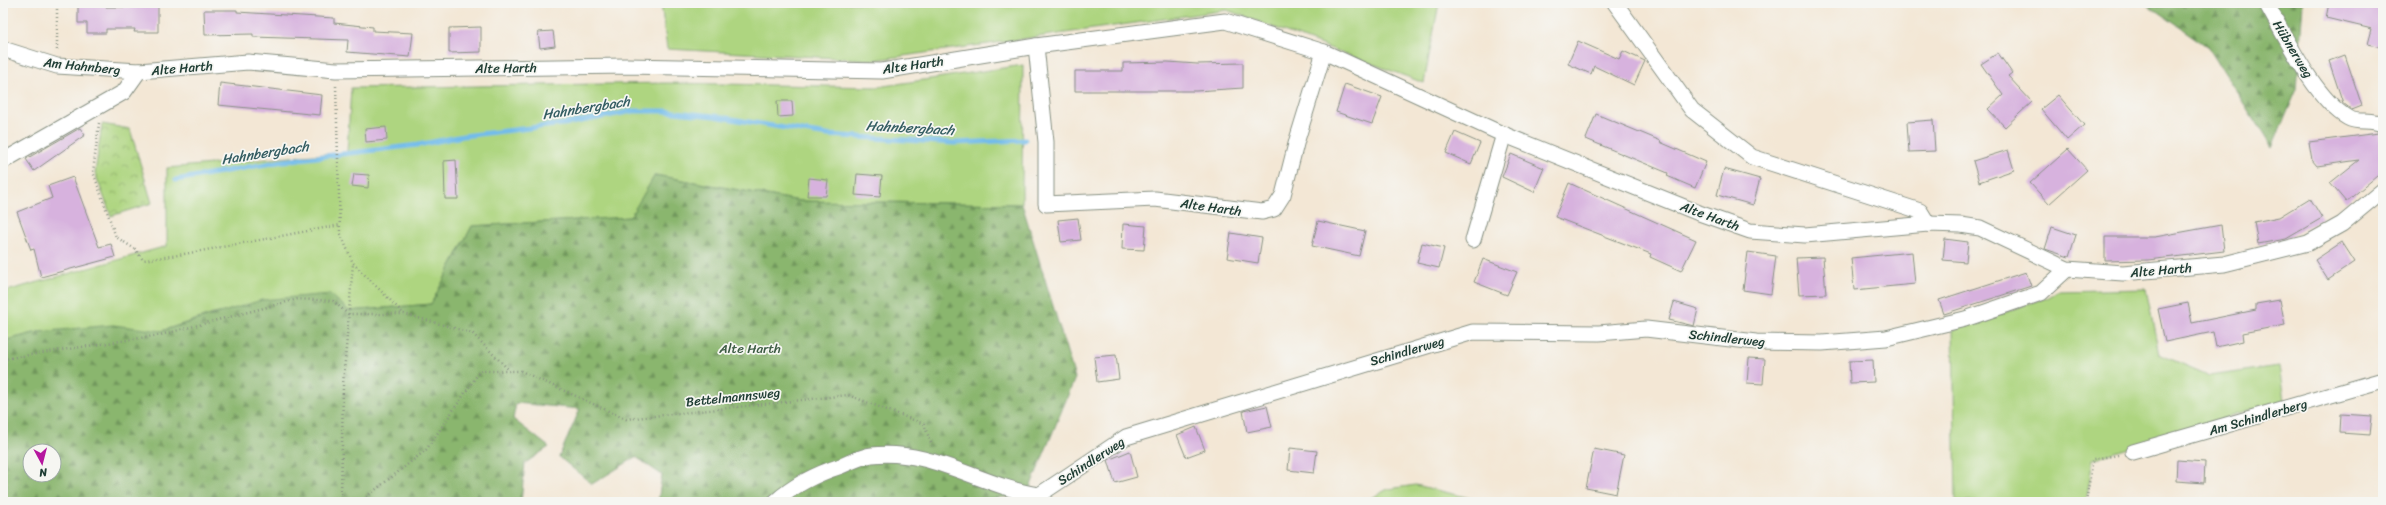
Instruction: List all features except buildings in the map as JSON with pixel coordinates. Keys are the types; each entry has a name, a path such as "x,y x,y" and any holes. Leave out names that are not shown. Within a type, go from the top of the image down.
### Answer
{"street":[{"path":"1615,3 1692,110 1752,157 1920,211 1928,224"},
{"name":"Hübnerweg","path":"2266,3 2307,76 2338,112 2349,119 2377,121 2383,125"},
{"name":"Alte Harth","path":"3,161 124,92 139,71 248,62 336,70 627,66 882,71 1036,46 1224,21 1324,52 1504,134 1699,213 1750,231 1805,235 1928,224 1961,224 1980,228 2067,269 2122,273 2224,264 2308,243 2342,224 2383,190"},
{"name":"Alte Harth","path":"1036,46 1046,142 1046,204 1155,199 1262,212 1274,209 1283,195 1297,140 1324,52"},
{"name":"Am Hahnberg","path":"3,49 57,66 139,71"},
{"path":"1473,240 1504,134"},
{"name":"Schindlerweg","path":"775,502 810,476 871,455 903,454 938,462 1017,492 1039,495 1126,437 1473,332 1599,333 1646,329 1756,342 1822,343 1886,338 1965,319 2041,293 2067,269"},
{"name":"Am Schindlerberg","path":"2133,452 2383,380"}],"path":[{"path":"57,3 57,66"},
{"path":"336,70 340,232 353,263 404,314"},
{"path":"104,103 95,143 93,172 116,237 135,249 143,260 180,255 340,225"},
{"path":"341,502 343,385 353,263"},
{"path":"3,359 160,335 298,299 333,301 348,314 404,314 472,333 509,370"},
{"name":"Bettelmannsweg","path":"360,502 426,450 480,371 521,371 626,419 848,395 924,424 938,462"},
{"path":"2086,502 2093,459 2133,452"}],"green space":[{"path":"661,3 1439,3 1424,83 1227,10 875,60 667,49"},
{"path":"2145,3 2303,3 2297,89 2272,148 2208,47"},
{"path":"1023,65 1022,204 800,201 655,175 631,217 472,226 431,304 349,311 330,294 213,314 161,331 38,332 3,341 3,292 167,246 167,168 347,152 351,88 668,83 877,87"},
{"path":"102,124 130,129 152,203 111,216 95,173"},
{"name":"Alte Harth","path":"655,175 800,201 1022,204 1075,378 1027,495 948,502 658,502 662,475 636,457 592,484 559,457 580,409 516,403 513,419 549,447 525,463 521,502 3,502 3,341 38,332 113,325 161,331 262,300 330,294 349,311 431,304 472,226 630,217"},
{"path":"2146,289 2159,354 2210,376 2279,366 2284,400 2093,459 2086,502 1956,502 1953,330 2046,298 2058,291"},
{"path":"1416,485 1486,502 1363,502 1388,489"}],"waterway":[{"name":"Hahnbergbach","path":"176,180 283,161 418,145 463,136 571,123 633,111 665,111 714,116 827,135 954,143 1025,140"}]}
